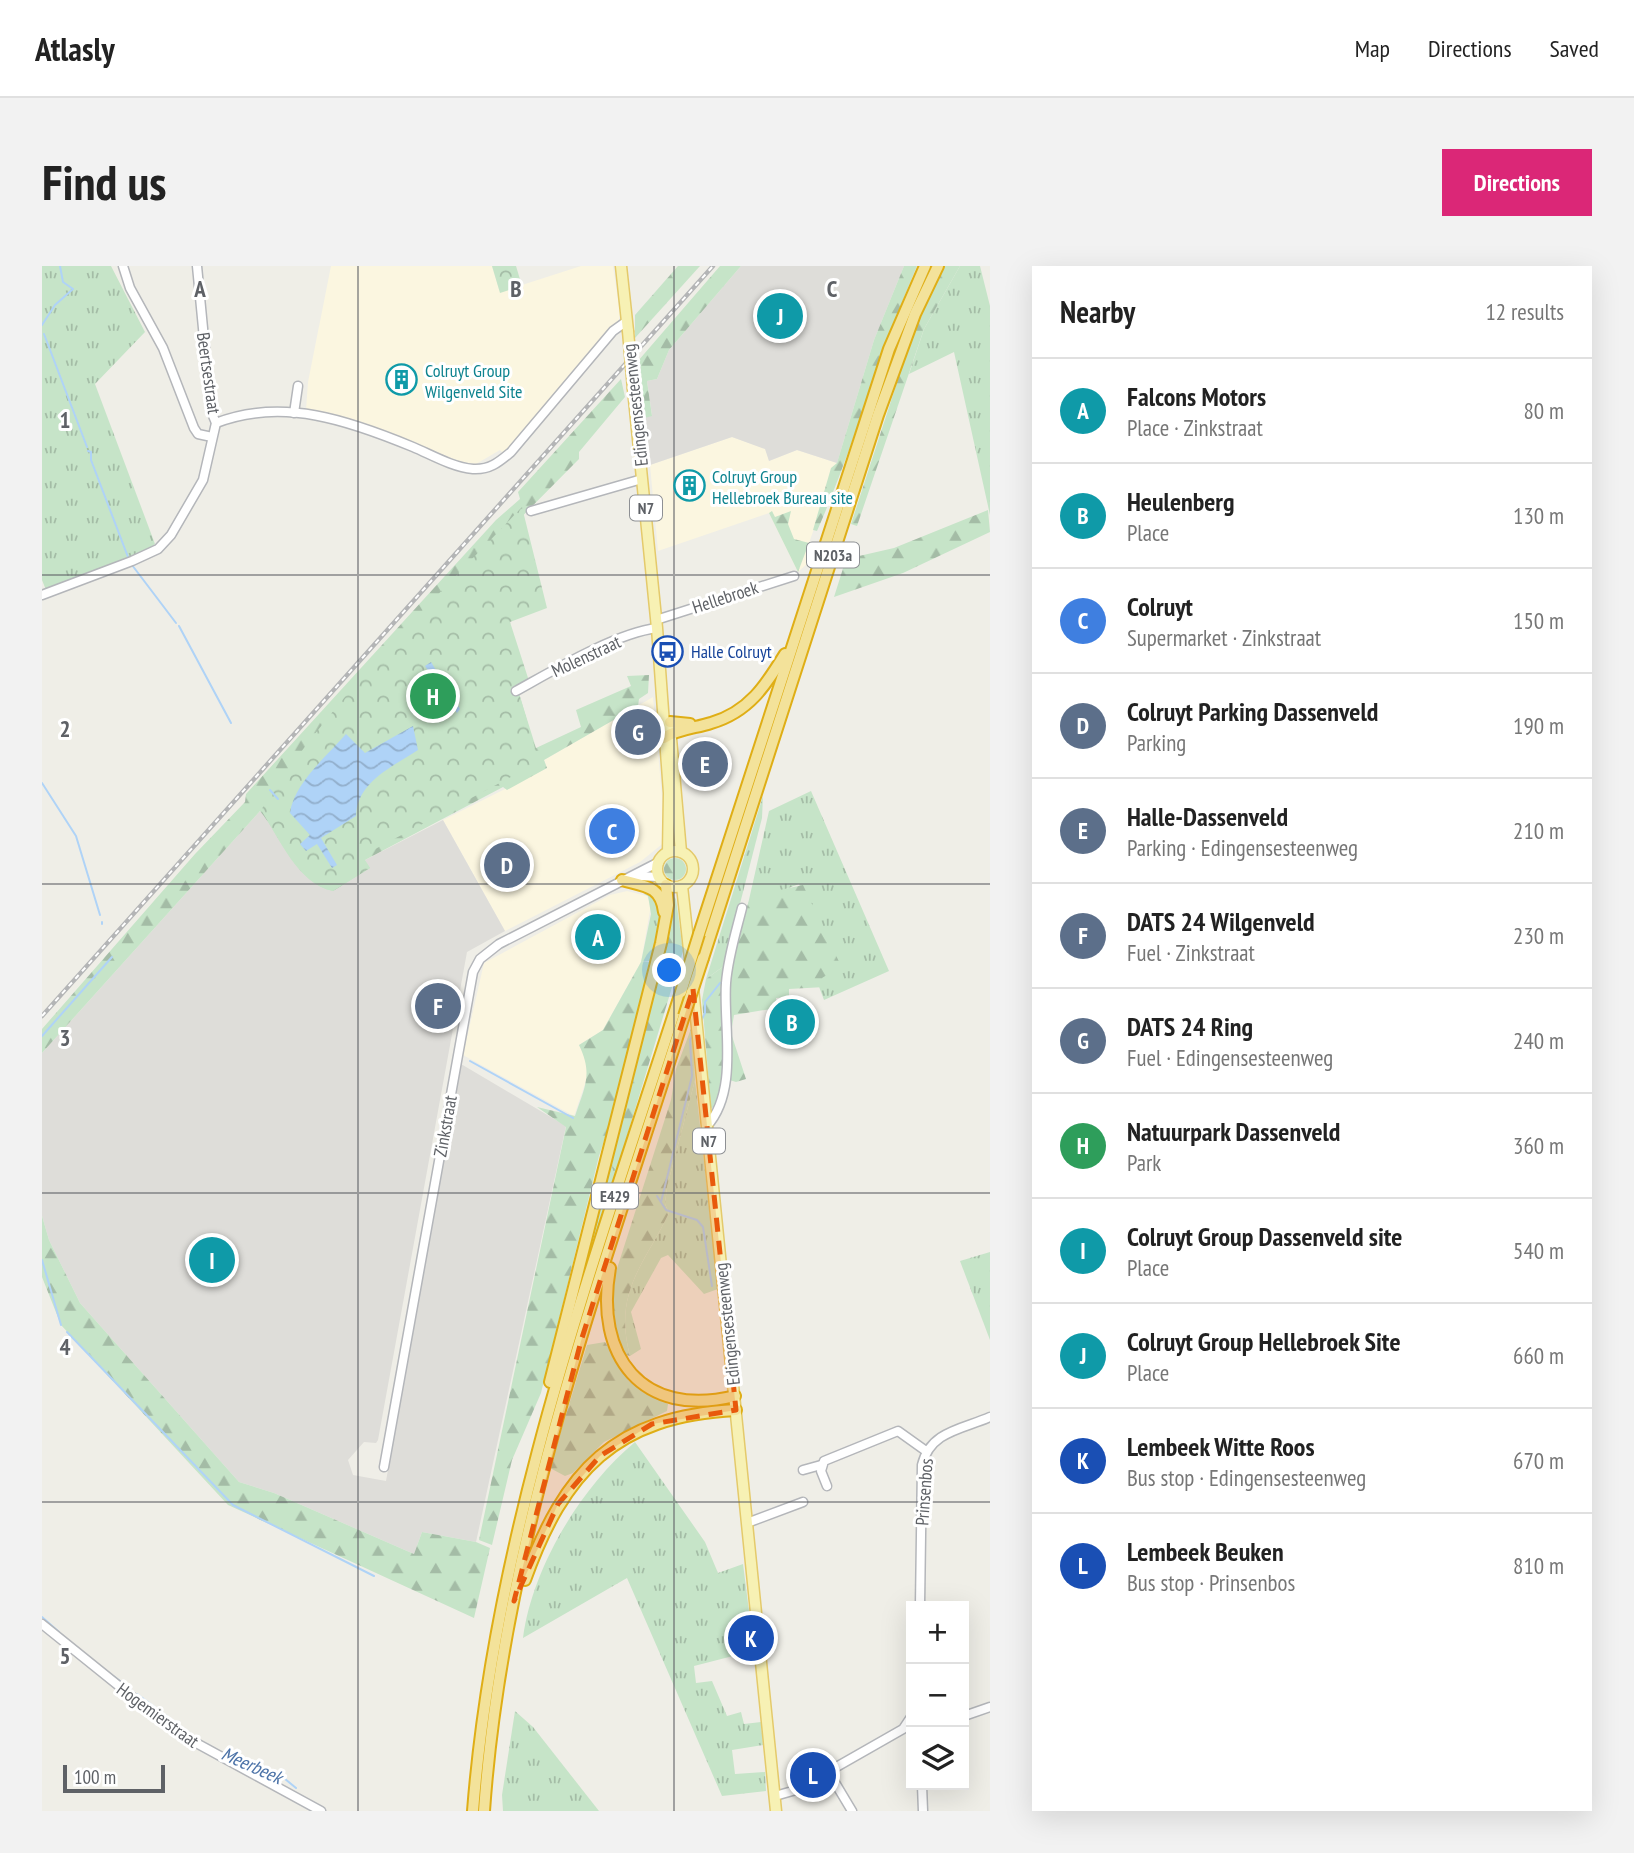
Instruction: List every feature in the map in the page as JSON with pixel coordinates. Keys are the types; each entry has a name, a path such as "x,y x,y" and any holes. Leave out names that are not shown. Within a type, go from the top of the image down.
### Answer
{"highway":[{"name":"N203a","path":"783,692 796,636 889,349 925,266"},
{"name":"N203a","path":"783,692 878,415 915,314 938,266"},
{"path":"668,731 713,723 730,716 756,697 796,636"},
{"name":"E429","path":"473,1811 488,1684 504,1598 552,1400 699,934 783,692"},
{"name":"E429","path":"484,1811 491,1737 514,1601 563,1402 703,958 783,692"},
{"path":"622,880 654,890 663,903 664,922"},
{"path":"552,1400 550,1384 668,905 662,881"},
{"path":"612,1244 605,1306 608,1328 622,1363 645,1386 670,1399 698,1403 735,1396"},
{"path":"514,1601 545,1525 558,1504 600,1456 652,1424 697,1412 736,1410"}],"main road":[{"name":"Edingensesteenweg","path":"621,266 681,852"},
{"name":"Edingensesteenweg","path":"657,624 668,731 668,852"},
{"path":"681,852 668,852 659,862 662,881 682,886"},
{"name":"N7","path":"681,852 690,858 694,869 690,879 682,886"},
{"name":"Edingensesteenweg","path":"682,886 776,1811"}],"street":[{"path":"122,266 130,288 163,348 194,428 198,434 212,437"},
{"name":"Beertsestraat","path":"42,595 158,549 182,519 203,480 216,423 211,411 197,266"},
{"path":"216,423 243,413 294,413 359,424 460,467 491,467 511,452 612,331 627,326"},
{"path":"294,413 298,386"},
{"path":"531,511 642,479"},
{"name":"Hellebroek","path":"657,624 794,576"},
{"name":"Molenstraat","path":"516,691 657,624"},
{"name":"Zinkstraat","path":"384,1467 473,972 480,959 499,944 659,862"},
{"name":"Zinkstraat","path":"633,876 662,881"},
{"path":"707,1126 720,1107 726,1072 726,981 742,908"},
{"name":"Prinsenbos","path":"920,1601 922,1465 926,1451 936,1439 950,1431 990,1417"},
{"path":"803,1470 821,1465 898,1431 926,1451"},
{"path":"821,1465 827,1486"},
{"path":"747,1523 803,1502"},
{"name":"Hogemierstraat","path":"42,1624 176,1732 321,1811"},
{"path":"969,1714 990,1707"},
{"path":"775,1796 796,1790 906,1732"},
{"path":"828,1771 852,1811"},
{"path":"922,1790 923,1811"}],"highlighted area":[{"path":"693,989 736,1410 652,1424 600,1456 558,1504 514,1601 581,1341"}],"shaded area":[{"path":"331,266 492,266 500,292 581,266 613,266 620,314 617,331 510,460 500,450 476,464 462,462 352,419 306,410 308,382"},
{"path":"741,266 904,266 874,340 837,463 797,450 769,461 765,449 732,437 650,465 645,418 652,415 647,381 657,379 669,350"},
{"path":"732,437 766,449 769,461 797,450 837,463 809,543 807,564 798,572 769,513 658,551 650,465"},
{"path":"653,697 666,841 640,862 505,931 443,820 547,768 544,760"},
{"path":"261,810 297,866 369,868 365,860 443,820 505,931 467,952 378,1440 376,1443 364,1442 348,1460 353,1475 386,1481 461,1064 566,1126 476,1542 422,1532 414,1554 274,1493 239,1482 80,1303 49,1240 42,1216 42,1053"},
{"path":"627,891 647,896 651,905 641,962 603,1030 579,1045 588,1063 588,1075 574,1116 463,1055 484,963 610,895"}],"green space":[{"path":"42,266 111,266 145,332 95,384 155,544 145,552 46,590 42,580"},
{"path":"492,266 516,266 522,286 500,293"},
{"path":"678,266 700,266 635,338 635,315"},
{"path":"720,266 741,266 669,350 657,379 647,381 652,416 645,418 638,361"},
{"path":"904,266 917,266 831,498 817,531 813,530 831,468 837,463 874,340"},
{"path":"944,266 960,266 924,329 857,526 851,524 918,318"},
{"path":"960,266 980,266 990,306 990,515 954,352 909,374 924,329"},
{"path":"621,379 625,397 579,452 579,459 466,573 521,700 536,748 581,727 576,710 631,686 627,676 649,675 648,693 639,699 638,706 544,760 547,768 507,790 503,787 365,860 370,868 333,891 320,887 309,879 291,858 260,811 42,1053 42,1029 195,854 245,802 246,794 496,520 520,499 518,492"},
{"path":"522,507 547,608 510,622 529,681 519,693 539,762 362,856 370,868 333,891 321,887 300,870 261,810 319,729 351,690"},
{"path":"988,510 990,532 903,573 834,597 846,559 894,548"},
{"path":"772,511 775,517 791,511 788,524 794,539 809,543 798,572 769,513"},
{"path":"811,791 889,971 824,1000 815,976 835,965 799,884 748,904 769,811"},
{"path":"763,796 762,818 724,966 706,979"},
{"path":"675,858 683,861 686,869 683,877 675,880 667,877 664,869 667,861"},
{"path":"803,885 841,966 822,978 825,987 789,989 789,997 776,998 777,1008 734,1015 731,1033 746,1079 736,1082 723,1078 715,1107 711,1108 702,1000 706,979 724,966 751,896"},
{"path":"650,892 659,908 660,925 651,961 641,962 651,914 648,896 644,894"},
{"path":"671,894 676,899 683,951 617,1169 609,1165 664,955"},
{"path":"641,962 649,962 621,1089 599,1156 541,1393 512,1460 492,1545 479,1540 566,1127 537,1107 575,1116 587,1072 579,1045 603,1030"},
{"path":"692,1026 695,1080 667,1187 665,1204 669,1213 641,1264 628,1296 625,1314 630,1356 626,1355 618,1343 612,1312 614,1278 671,1100 676,1069"},
{"path":"695,1080 718,1289 704,1294 668,1255 661,1258 631,1312 641,1349 630,1356 625,1314 628,1296 641,1264 669,1213 665,1204 667,1187"},
{"path":"609,1165 617,1169 579,1297 575,1297"},
{"path":"42,1216 49,1240 80,1303 239,1482 274,1493 414,1554 422,1532 476,1542 490,1548 474,1618 228,1505 61,1325 42,1277"},
{"path":"990,1252 990,1340 960,1261"},
{"path":"605,1342 629,1381 668,1404 667,1411 604,1442 573,1473 565,1476 550,1468 587,1345"},
{"path":"635,1442 705,1542 718,1573 743,1564 749,1611 747,1638 730,1641 733,1656 694,1666 696,1683 712,1681 727,1716 741,1712 744,1724 761,1722 763,1745 732,1750 735,1774 765,1772 766,1791 722,1796 627,1578 523,1638 537,1584 562,1531 596,1482"},
{"path":"515,1711 533,1727 599,1811 503,1811 502,1795"}],"water":[{"path":"431,662 460,709 457,713 425,666"},
{"path":"413,726 418,750 387,769 369,785 362,794 356,816 321,838 337,865 332,868 317,844 306,851 300,844 310,835 290,813 298,791 312,770 346,734 365,753"}],"waterway":[{"path":"42,325 55,305 73,289 63,282 60,266"},
{"path":"44,334 87,447"},
{"path":"88,451 91,452 91,460 128,557"},
{"path":"132,565 176,623"},
{"path":"179,626 231,723"},
{"path":"42,783 76,836 100,915"},
{"path":"270,790 278,799"},
{"path":"42,1036 112,957"},
{"path":"701,1021 705,1013 705,1002 720,983"},
{"path":"661,1202 692,1076 690,1040 693,1035"},
{"path":"470,1061 573,1118"},
{"path":"657,1196 666,1210 697,1220 703,1227 712,1286"},
{"path":"42,1260 61,1325"},
{"path":"67,1332 233,1505 374,1576"},
{"name":"Meerbeek","path":"42,1617 59,1632"},
{"name":"Meerbeek","path":"109,1673 131,1689"},
{"name":"Meerbeek","path":"137,1694 196,1738"},
{"name":"Meerbeek","path":"207,1744 217,1750"},
{"name":"Meerbeek","path":"244,1765 279,1774 296,1788"}],"railway":[{"path":"42,1016 713,266"}],"place":[{"name":"Colruyt Group Hellebroek Site","path":"780,316"},
{"name":"Colruyt Group Wilgenveld Site","path":"402,380"},
{"name":"Colruyt Group Hellebroek Bureau site","path":"689,486"},
{"name":"Halle Colruyt","path":"668,651"},
{"name":"Natuurpark Dassenveld","path":"433,696"},
{"name":"DATS 24 Ring","path":"638,732"},
{"name":"Halle-Dassenveld","path":"705,764"},
{"name":"Colruyt","path":"612,831"},
{"name":"Colruyt Parking Dassenveld","path":"507,865"},
{"name":"Falcons Motors","path":"598,937"},
{"name":"DATS 24 Wilgenveld","path":"438,1006"},
{"name":"Heulenberg","path":"792,1022"},
{"name":"Colruyt Group Dassenveld site","path":"212,1260"},
{"name":"Lembeek Witte Roos","path":"751,1638"},
{"name":"Lembeek Beuken","path":"813,1775"}]}
